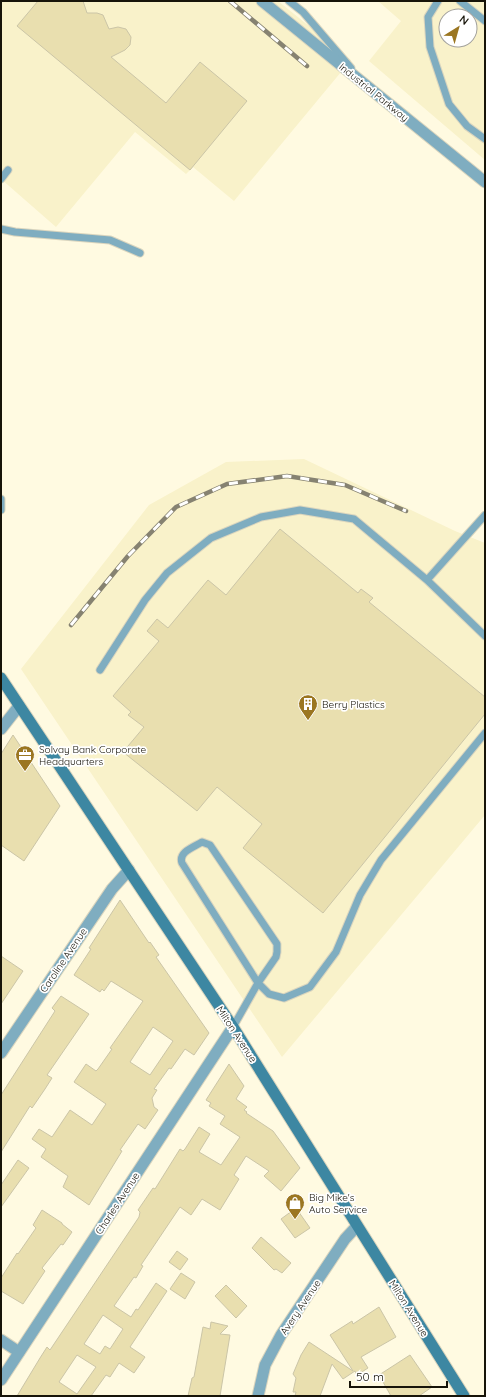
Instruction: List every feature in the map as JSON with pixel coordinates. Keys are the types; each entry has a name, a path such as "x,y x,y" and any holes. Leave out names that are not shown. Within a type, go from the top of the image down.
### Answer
{"main road":[{"name":"Milton Avenue","path":"1,678 233,1027 464,1396"}],"street":[{"name":"Industrial Parkway","path":"262,1 485,182"},
{"path":"1,729 19,706"},
{"name":"Caroline Avenue","path":"1,1053 112,889 129,870"},
{"name":"Charles Avenue","path":"1,1380 233,1027"},
{"name":"Avery Avenue","path":"258,1396 265,1365 281,1335 346,1239 357,1226"},
{"path":"1,1340 19,1352"}],"lane":[{"path":"289,1 303,12 365,85"},
{"path":"438,1 428,17 430,48 448,104 467,126 485,140"},
{"path":"460,1 485,21"},
{"path":"1,179 8,170"},
{"path":"1,229 15,232 110,240 140,253"},
{"path":"1,499 1,510"},
{"path":"100,670 145,600 167,573 211,538 260,517 300,510 354,519 427,580 485,636"},
{"path":"427,580 485,515"},
{"path":"233,1027 258,983 276,957 278,952 277,944 210,845 202,842 183,854 180,859 182,863 258,983 269,994 284,998 310,987 336,952 360,895 381,860 485,733"}],"shaded area":[{"path":"1,1 278,1 351,60 234,201 193,167 186,174 135,132 56,227 1,179"},
{"path":"378,1 485,1 485,160 369,61 401,21"},
{"path":"304,459 455,531 485,543 485,815 282,1057 21,669 149,505 226,462"}],"building":[{"path":"38,1 83,1 87,13 97,13 103,15 109,29 118,27 126,29 131,37 130,45 125,50 111,57 166,103 200,62 247,101 190,170 17,26"},
{"name":"Berry Plastics","path":"280,529 358,593 361,589 373,598 369,602 485,697 485,714 323,913 243,848 262,824 217,787 197,811 123,752 144,727 128,715 131,712 113,696 159,641 147,631 157,619 168,628 208,580 226,595"},
{"path":"13,735 60,806 24,861 1,845 1,754"},
{"path":"120,900 149,943 150,942 159,955 156,957 209,1033 194,1055 185,1049 154,1089 157,1090 152,1098 154,1107 158,1110 145,1129 138,1124 120,1150 122,1151 89,1205 63,1187 68,1176 41,1157 46,1149 32,1139 39,1129 52,1137 70,1110 92,1125 106,1104 74,1082 86,1064 96,1071 98,1069 112,1049 110,1048 143,1001 111,981 104,991 102,989 100,992 74,975 91,949 89,948","holes":["153,1027 173,1041 150,1075 130,1062"]},
{"path":"1,956 23,971 1,1004"},
{"path":"61,996 89,1014 47,1075 52,1078 45,1089 32,1108 30,1106 1,1152 1,1095 55,1011 52,1008"},
{"path":"229,1064 244,1086 236,1099 247,1107 244,1110 247,1112 246,1113 273,1131 300,1168 281,1191 264,1176 269,1171 246,1156 234,1175 239,1179 220,1210 202,1199 191,1215 180,1207 141,1265 143,1266 136,1278 134,1277 114,1306 131,1317 136,1309 138,1310 156,1283 167,1291 130,1347 145,1357 134,1373 119,1363 110,1377 106,1375 91,1396 17,1396 47,1347 50,1350 139,1217 140,1212 138,1210 153,1188 155,1189 180,1149 183,1151 185,1149 199,1127 210,1134 199,1152 221,1165 240,1137 220,1124 225,1116 209,1106 211,1103 206,1100","holes":["103,1315 123,1329 110,1349 105,1346 100,1354 84,1344","77,1355 96,1367 77,1394 59,1382"]},
{"path":"18,1160 29,1168 1,1207 1,1185"},
{"path":"296,1208 310,1228 295,1238 281,1219"},
{"path":"42,1210 62,1223 72,1232 63,1245 61,1244 42,1268 45,1271 23,1304 1,1291 1,1278 17,1253 18,1254 36,1228 33,1225"},
{"path":"261,1237 291,1263 282,1273 276,1269 274,1270 252,1248"},
{"path":"177,1251 188,1259 180,1270 169,1262"},
{"path":"181,1273 195,1282 185,1299 170,1289"},
{"path":"226,1285 247,1306 236,1318 215,1296"},
{"path":"379,1307 396,1337 361,1357 368,1368 357,1375 355,1371 343,1379 332,1364 320,1396 295,1396 296,1392 293,1392 296,1378 293,1374 301,1355 309,1342 353,1371 330,1335 352,1321 353,1324"},
{"path":"211,1322 228,1326 220,1334 230,1335 220,1396 188,1396 192,1378 194,1377 203,1327 210,1329"},
{"path":"410,1355 432,1387 419,1396 391,1396 379,1375"}],"railway":[{"path":"230,1 307,66"},
{"path":"71,625 128,556 176,507 227,484 287,476 345,485 406,511"}],"place":[{"name":"Berry Plastics","path":"308,721"},
{"name":"Solvay Bank Corporate Headquarters","path":"25,772"},
{"name":"Big Mike's Auto Service","path":"295,1220"}]}
